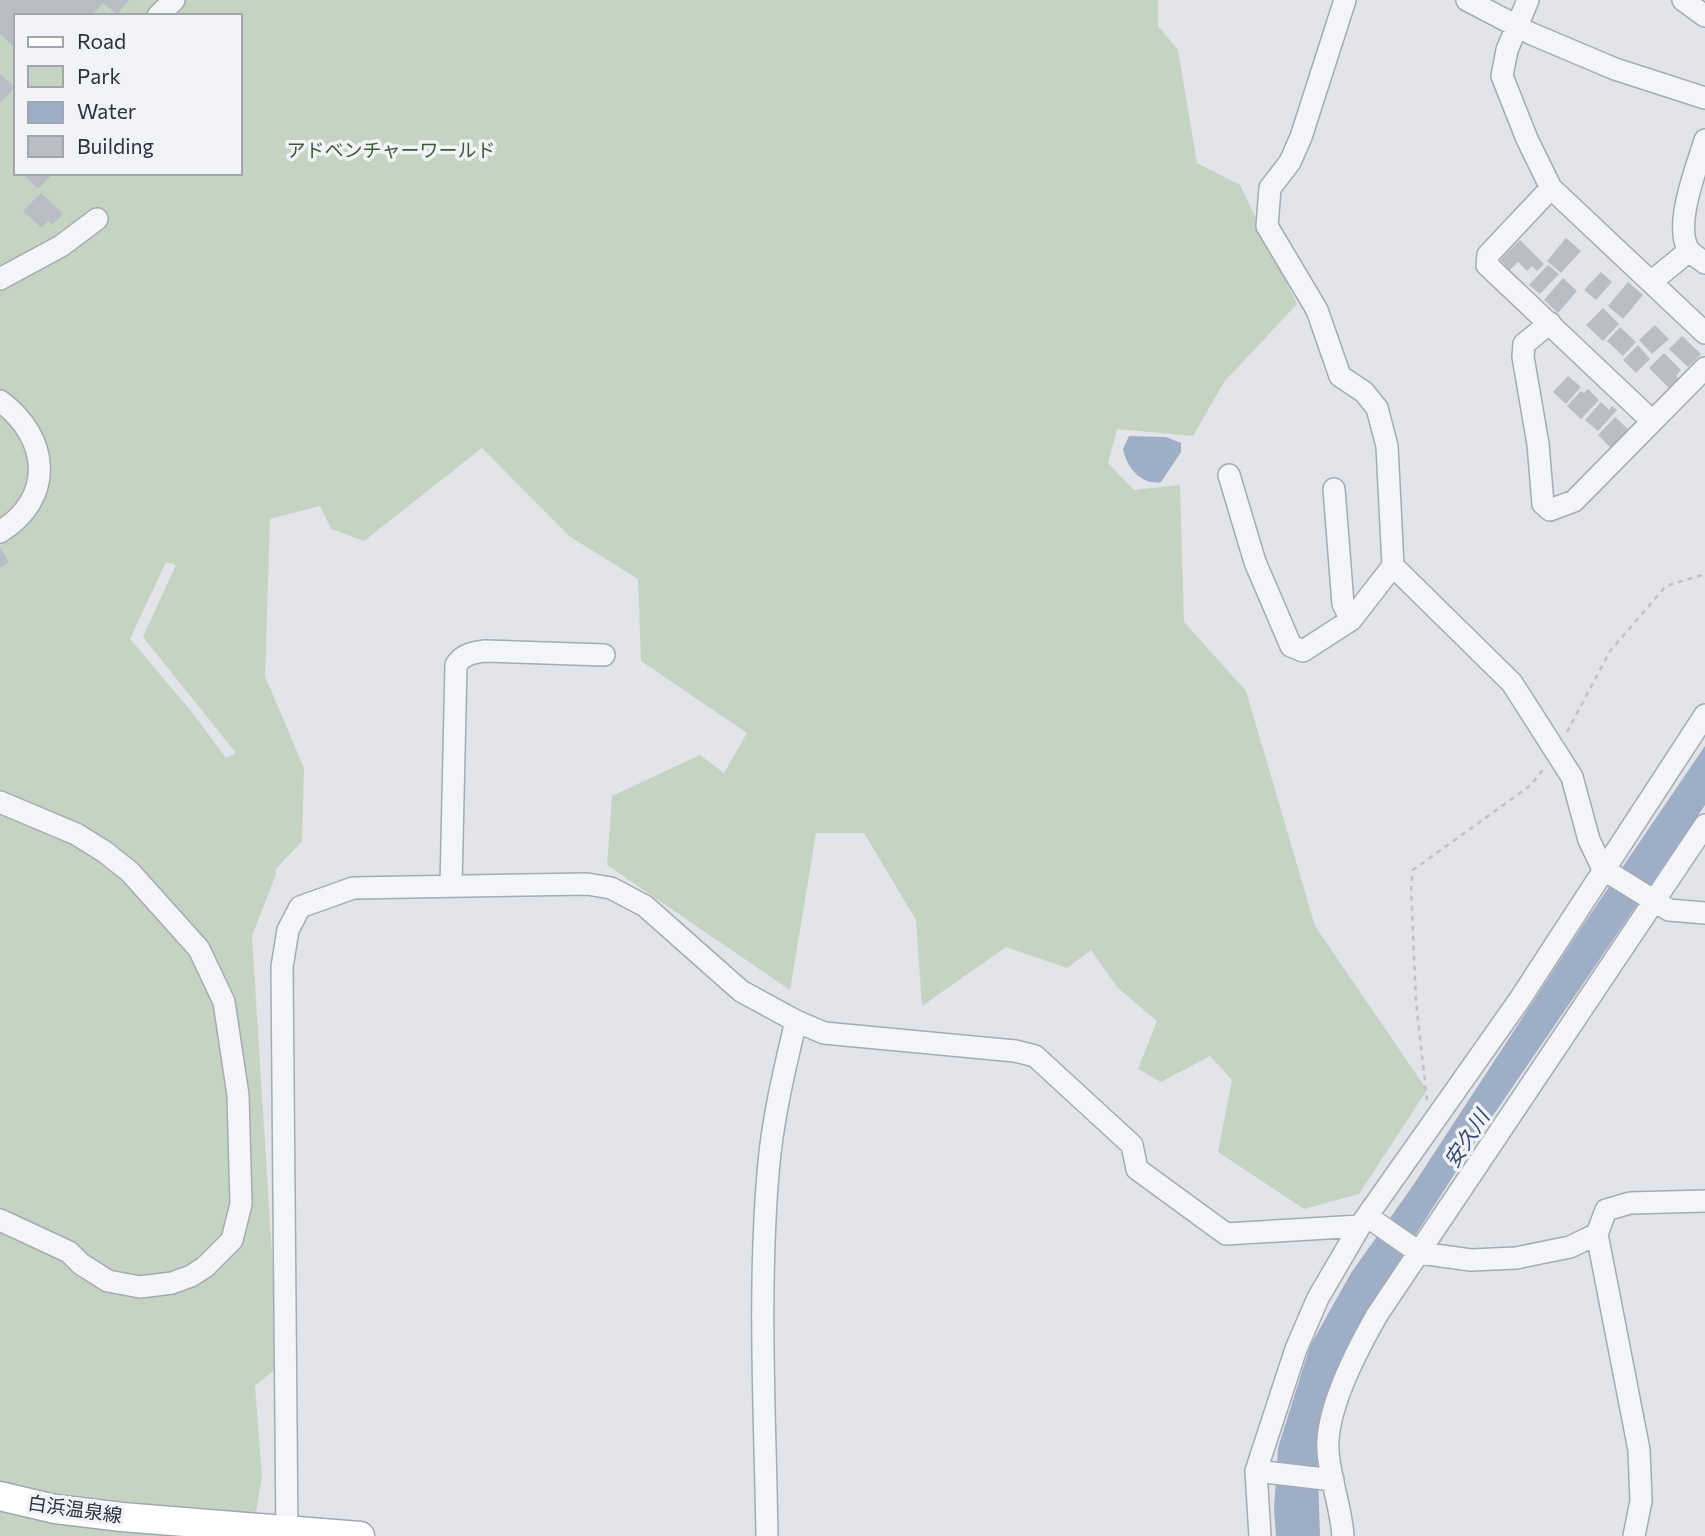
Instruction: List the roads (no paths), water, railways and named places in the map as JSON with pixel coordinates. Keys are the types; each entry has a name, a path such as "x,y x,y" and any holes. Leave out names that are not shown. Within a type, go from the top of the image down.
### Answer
{"main road":[{"name":"白浜温泉線","path":"0,1496 55,1509 287,1533 360,1536"}],"street":[{"path":"160,14 174,0"},
{"path":"1229,475 1255,562 1291,646 1303,651 1351,620 1393,566 1387,446 1377,408 1364,392 1339,376 1317,310 1267,226 1270,188 1290,162 1301,137 1345,0"},
{"path":"1466,0 1615,69 1705,98"},
{"path":"1528,0 1507,50 1502,76 1527,139 1551,188 1705,333"},
{"path":"1683,0 1705,16"},
{"path":"1651,282 1697,257 1684,234 1684,219 1705,141"},
{"path":"1551,188 1488,255 1487,265 1652,421"},
{"path":"0,279 61,246 97,219"},
{"path":"1550,323 1524,344 1523,357 1538,444 1543,504 1550,510 1574,501 1705,368"},
{"path":"0,401 15,412 34,439 40,476 26,511 0,532"},
{"path":"1334,489 1343,604 1351,620"},
{"path":"1393,566 1512,683 1572,777 1589,840 1603,869 1669,910 1705,913"},
{"path":"451,886 456,665 469,653 485,651 604,655"},
{"path":"1260,1536 1260,1471 1296,1349 1318,1298 1364,1222 1520,999 1705,715"},
{"path":"0,802 76,834 105,852 130,872 199,949 224,1002 239,1096 241,1204 232,1240 220,1253 191,1276 157,1286 123,1285 108,1281 96,1275 69,1252 0,1220"},
{"path":"1344,1535 1342,1516 1330,1480 1329,1428 1362,1341 1705,825"},
{"path":"287,1533 282,967 288,930 300,907 353,888 587,884 611,888 645,906 741,990 796,1021 824,1033 1015,1051 1035,1056 1132,1146 1137,1169 1226,1234 1364,1222 1420,1253 1471,1260 1516,1258 1570,1247 1597,1234"},
{"path":"767,1536 763,1269 767,1185 778,1096 796,1021"},
{"path":"1634,1536 1641,1501 1639,1450 1597,1234 1606,1210 1630,1203 1705,1202"},
{"path":"1260,1471 1330,1480"}],"water":[{"path":"1129,436 1166,437 1181,443 1181,452 1161,482 1147,481 1131,468 1123,449"},
{"name":"安久川","path":"1705,746 1705,805 1475,1142 1365,1314 1331,1392 1317,1444 1320,1536 1276,1536 1274,1509 1278,1448 1310,1346 1351,1273 1412,1187 1581,928"}],"park label":[{"name":"アドベンチャーワールド","path":"391,150"}]}
